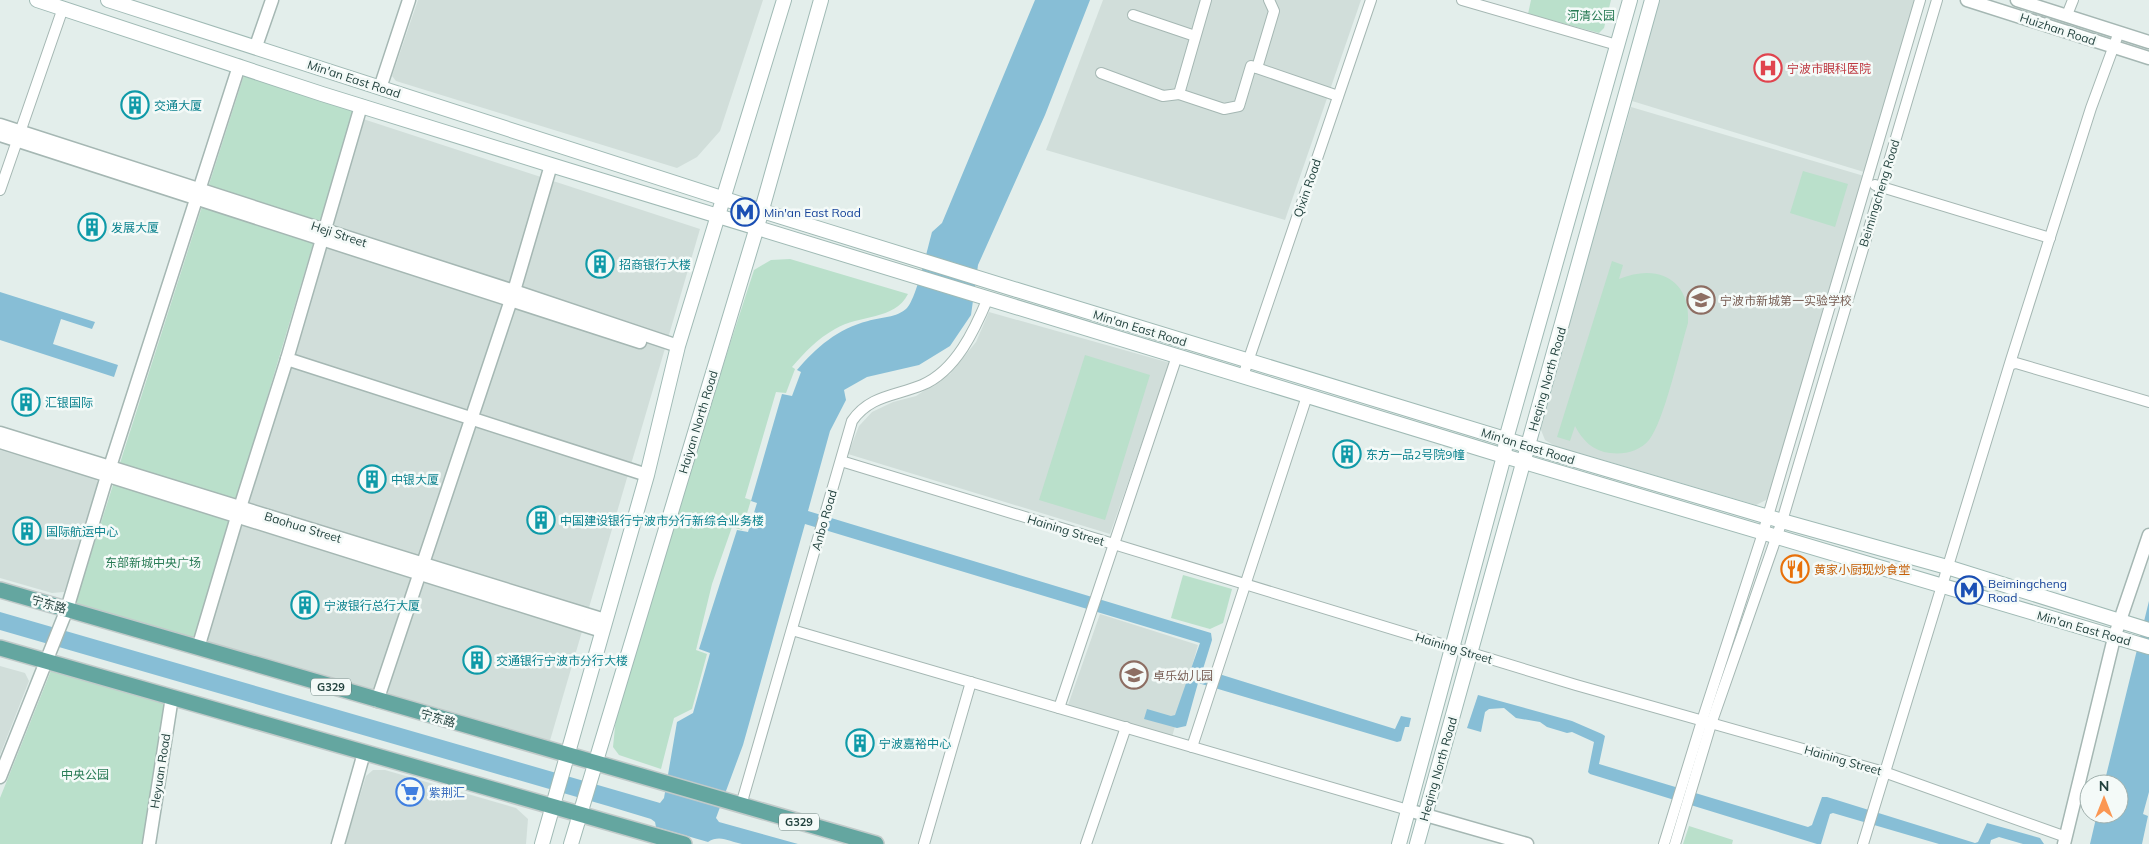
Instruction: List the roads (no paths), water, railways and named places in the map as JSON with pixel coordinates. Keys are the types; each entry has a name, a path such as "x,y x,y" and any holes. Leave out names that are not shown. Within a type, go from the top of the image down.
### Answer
{"main road":[{"name":"Min'an East Road","path":"37,0 322,94 551,165 1523,462 2149,647"},
{"name":"Min'an East Road","path":"108,0 256,46 762,211 968,275 1528,446 1768,517 1947,567 2143,628"},
{"path":"542,844 647,475 677,350 784,0"},
{"name":"Haiyan North Road","path":"571,844 594,762 762,211 821,0"},
{"name":"Heqing North Road","path":"1399,844 1504,456 1506,439 1630,0"},
{"name":"Heqing North Road","path":"1417,844 1652,0"},
{"name":"宁东路","path":"0,590 377,701 662,781 876,844"},
{"path":"0,648 552,808 684,844"}],"street":[{"path":"256,46 272,0"},
{"path":"380,88 409,0"},
{"path":"1179,94 1206,0"},
{"path":"1256,68 1274,11 1268,0"},
{"name":"Qixin Road","path":"1243,376 1371,0"},
{"path":"1462,0 1617,45"},
{"name":"Beimingcheng Road","path":"1770,535 1768,517 1920,0"},
{"name":"Beimingcheng Road","path":"1664,844 1770,535 1782,521 1880,186 1937,0"},
{"name":"Huizhan Road","path":"1967,0 2149,58"},
{"name":"Huizhan Road","path":"2017,0 2149,42"},
{"path":"2067,15 2072,0"},
{"path":"0,190 63,8"},
{"path":"1133,16 1195,36"},
{"path":"1863,844 1941,586 2050,238 2091,108 2119,32"},
{"path":"0,777 67,609 239,66"},
{"path":"1102,73 1163,96 1179,94 1224,109 1239,106 1251,66 1338,96"},
{"path":"198,648 238,512 287,359 361,106"},
{"name":"Heji Street","path":"0,125 18,136 323,233 677,350"},
{"name":"Heji Street","path":"0,135 18,136"},
{"path":"377,701 513,295 551,165"},
{"path":"1867,182 2050,238"},
{"name":"Anbo Road","path":"742,805 852,420 867,404 882,397 931,381 956,357 968,339 988,298"},
{"path":"1059,708 1177,356"},
{"path":"287,359 647,475"},
{"path":"2011,364 2016,363 2149,402"},
{"path":"1192,747 1307,396"},
{"name":"Baohua Street","path":"0,433 109,472"},
{"name":"Baohua Street","path":"0,442 109,472 604,626"},
{"name":"Haining Street","path":"841,461 1452,648 1884,772 2065,840"},
{"path":"2065,840 2114,638 2149,536"},
{"path":"792,630 1527,844"},
{"path":"924,844 971,682"},
{"name":"Heyuan Road","path":"149,844 172,698"},
{"name":"Beimingcheng Road","path":"1676,844 1706,722"},
{"path":"1086,844 1126,727"},
{"path":"338,844 364,753"}],"water":[{"path":"1035,0 1090,0 1045,115 978,265 971,315 950,346 919,365 867,377 844,390 846,400 830,431 808,511 1211,633 1212,640 1203,669 1395,729 1401,716 1411,718 1409,727 1405,727 1401,741 1397,742 1198,683 1186,726 1177,728 1144,719 1147,709 1171,716 1175,715 1200,643 805,524 743,745 716,818 719,822 798,844 742,844 725,839 708,842 656,827 655,822 651,819 608,806 0,630 0,612 660,803 664,798 677,722 693,713 710,653 699,649 737,530 748,532 757,503 751,501 782,394 792,396 801,372 797,370 828,340 857,324 898,314 907,308 914,294 932,232 942,223"},
{"path":"0,292 95,322 92,329 61,319 53,344 118,365 114,377 0,340"},
{"path":"2149,601 2149,792 2143,814 2148,816 2142,844 2090,844 2095,824 2129,824 2129,774 2106,774"},
{"path":"1478,695 1572,721 1602,734 1605,736 1599,764 1808,827 1812,825 1822,797 1827,797 1975,843 1978,842 1987,823 2040,838 2044,844 2023,844 1999,837 1991,840 1990,844 1939,844 1833,813 1830,814 1821,844 1817,844 1590,774 1588,772 1594,742 1572,732 1567,733 1547,727 1540,722 1516,718 1504,708 1489,709 1485,712 1481,732 1467,728"}],"place":[{"name":"宁波市眼科医院","path":"1768,68"},
{"name":"交通大厦","path":"135,105"},
{"name":"Min'an East Road","path":"745,212"},
{"name":"发展大厦","path":"92,227"},
{"name":"招商银行大楼","path":"600,264"},
{"name":"宁波市新城第一实验学校","path":"1701,300"},
{"name":"汇银国际","path":"26,402"},
{"name":"东方一品2号院9幢","path":"1347,454"},
{"name":"中银大厦","path":"372,479"},
{"name":"中国建设银行宁波市分行新综合业务楼","path":"541,520"},
{"name":"国际航运中心","path":"27,531"},
{"name":"黄家小厨现炒食堂","path":"1795,569"},
{"name":"Beimingcheng Road","path":"1969,590"},
{"name":"宁波银行总行大厦","path":"305,605"},
{"name":"交通银行宁波市分行大楼","path":"477,660"},
{"name":"卓乐幼儿园","path":"1134,675"},
{"name":"宁波嘉裕中心","path":"860,743"},
{"name":"紫荆汇","path":"410,792"}],"park label":[{"name":"河清公园","path":"1591,15"},
{"name":"东部新城中央广场","path":"153,562"},
{"name":"中央公园","path":"85,774"}]}
